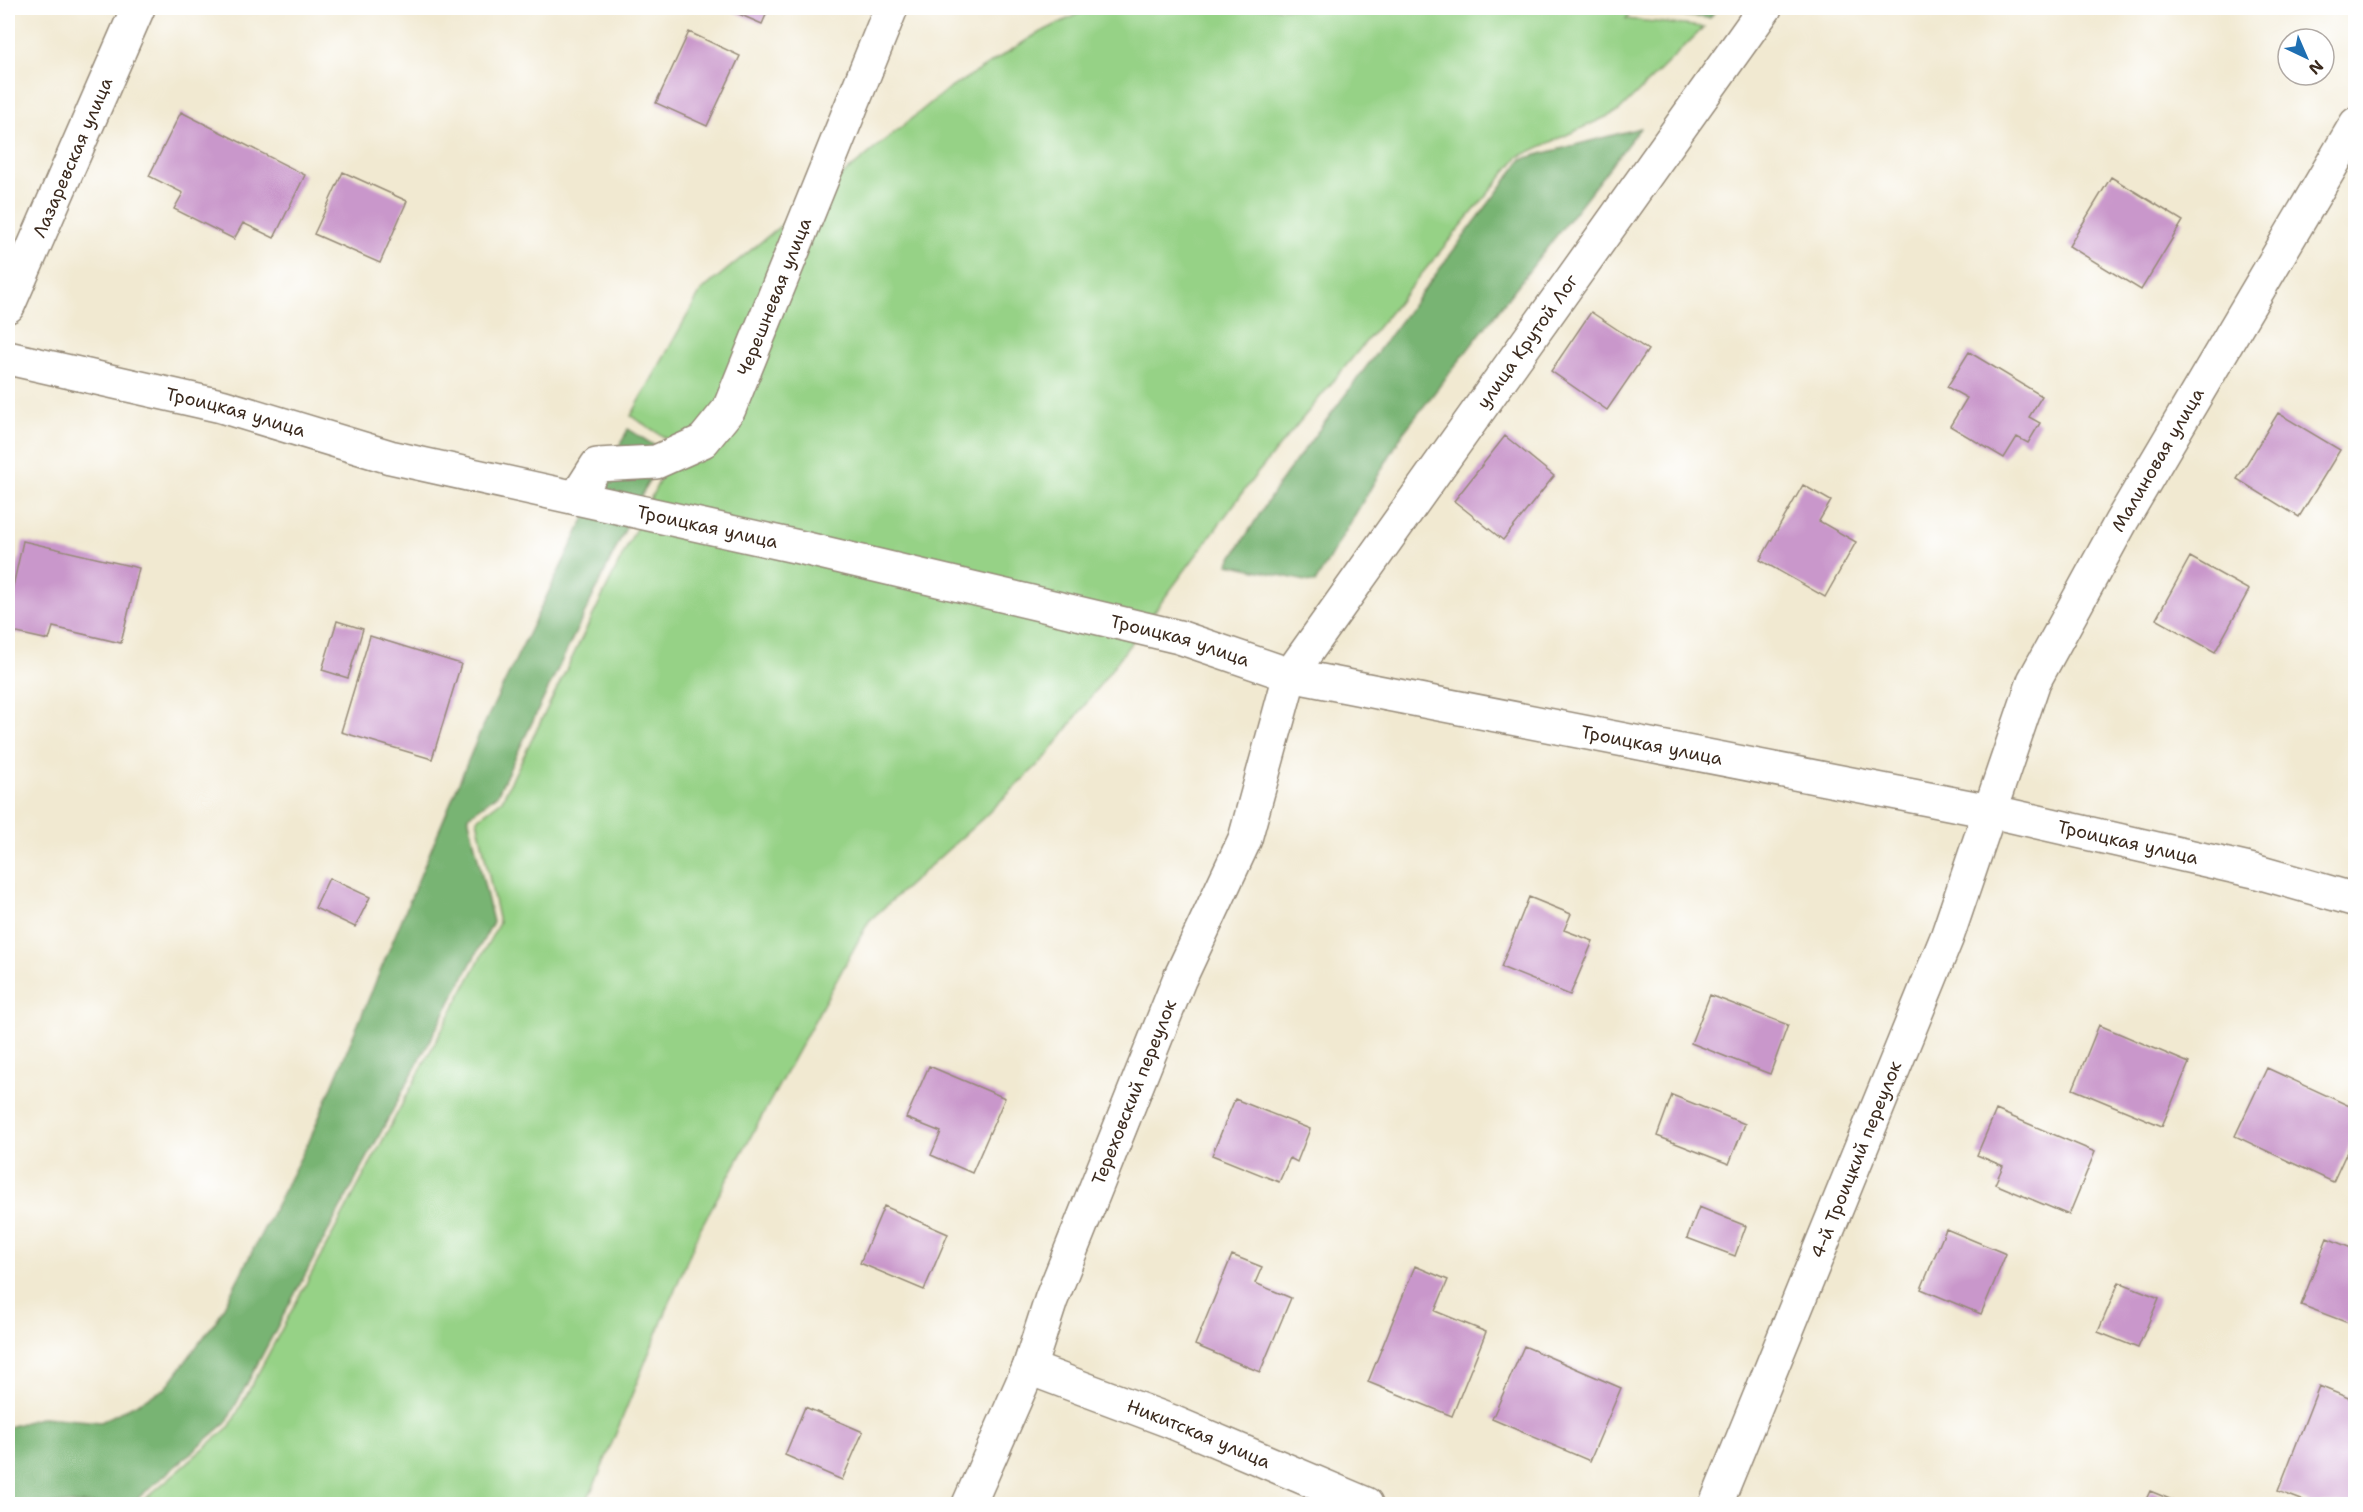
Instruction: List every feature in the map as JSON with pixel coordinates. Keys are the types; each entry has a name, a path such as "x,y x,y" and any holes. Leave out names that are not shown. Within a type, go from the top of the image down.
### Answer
{"street":[{"name":"Лазаревская улица","path":"8,306 138,8"},
{"name":"Черешневая улица","path":"576,498 597,465 657,462 703,441 729,409 891,8"},
{"name":"улица Крутой Лог","path":"1290,675 1765,8"},
{"name":"Малиновая улица","path":"1990,811 2034,681 2121,522 2355,123"},
{"name":"Троицкая улица","path":"8,358 221,406 390,458 799,547 1179,637 1290,675 1990,811 2254,871 2355,900"},
{"name":"Тереховский переулок","path":"969,1504 1029,1368 1051,1300 1179,980 1245,838 1290,675"},
{"name":"4-й Троицкий переулок","path":"1716,1504 1947,937 1990,811"},
{"name":"Никитская улица","path":"1029,1368 1170,1421 1366,1504"}],"green space":[{"path":"1090,8 1634,8 1626,19 1704,27 1619,111 1518,157 1255,476 1047,756 982,819 869,921 700,1229 585,1504 139,1504 230,1426 499,923 477,819 502,800 677,445 631,416 701,291 944,92 1035,35"},
{"path":"1637,8 1717,8 1710,18 1634,12"},
{"path":"1640,128 1403,433 1315,583 1228,564 1280,482 1522,159"},
{"path":"628,429 663,451 497,795 468,816 493,922 226,1423 131,1504 8,1504 8,1427 43,1417 101,1422 165,1389 218,1318 310,1139 478,737"}],"building":[{"path":"725,8 769,8 762,24"},
{"path":"689,32 740,56 707,126 656,103"},
{"path":"181,112 305,175 274,238 243,223 234,239 174,209 183,193 149,176"},
{"path":"343,172 407,201 380,263 314,234"},
{"path":"2111,177 2183,221 2141,290 2069,246"},
{"path":"1591,312 1648,350 1607,410 1551,371"},
{"path":"1969,352 2042,396 2029,417 2040,423 2028,443 2017,437 2004,458 1950,426 1967,398 1947,387"},
{"path":"2278,413 2340,450 2299,517 2237,479"},
{"path":"1505,436 1554,476 1503,540 1454,501"},
{"path":"1803,485 1831,501 1819,521 1856,542 1825,597 1760,560"},
{"path":"23,541 139,568 121,643 53,627 49,640 8,631 8,609"},
{"path":"2190,557 2249,590 2215,652 2156,619"},
{"path":"337,621 363,629 348,678 322,670"},
{"path":"370,636 461,664 432,759 341,732"},
{"path":"329,878 370,897 355,927 315,908"},
{"path":"1529,897 1571,914 1564,930 1593,941 1570,995 1501,967"},
{"path":"1710,995 1788,1025 1770,1074 1691,1043"},
{"path":"2099,1025 2189,1063 2162,1126 2073,1089"},
{"path":"929,1066 1005,1098 972,1173 931,1155 941,1132 906,1118"},
{"path":"2267,1068 2356,1109 2356,1132 2333,1182 2235,1136"},
{"path":"1672,1095 1745,1124 1729,1164 1657,1136"},
{"path":"1235,1099 1310,1129 1297,1162 1290,1158 1279,1182 1212,1155"},
{"path":"1996,1110 2095,1152 2069,1215 1995,1184 2003,1166 1977,1155"},
{"path":"884,1206 948,1234 924,1290 860,1263"},
{"path":"1699,1207 1746,1226 1735,1256 1687,1238"},
{"path":"1946,1229 2006,1254 1981,1314 1921,1289"},
{"path":"2327,1238 2356,1250 2356,1326 2301,1305"},
{"path":"1232,1255 1262,1267 1255,1283 1291,1298 1260,1372 1195,1345"},
{"path":"1415,1266 1448,1280 1435,1311 1486,1332 1452,1416 1368,1382"},
{"path":"2119,1282 2159,1298 2138,1348 2098,1332"},
{"path":"1524,1346 1621,1388 1590,1461 1492,1419"},
{"path":"2319,1386 2356,1401 2356,1504 2312,1504 2278,1491"},
{"path":"805,1407 863,1432 842,1480 785,1455"},
{"path":"2150,1491 2182,1504 2144,1504"}]}
